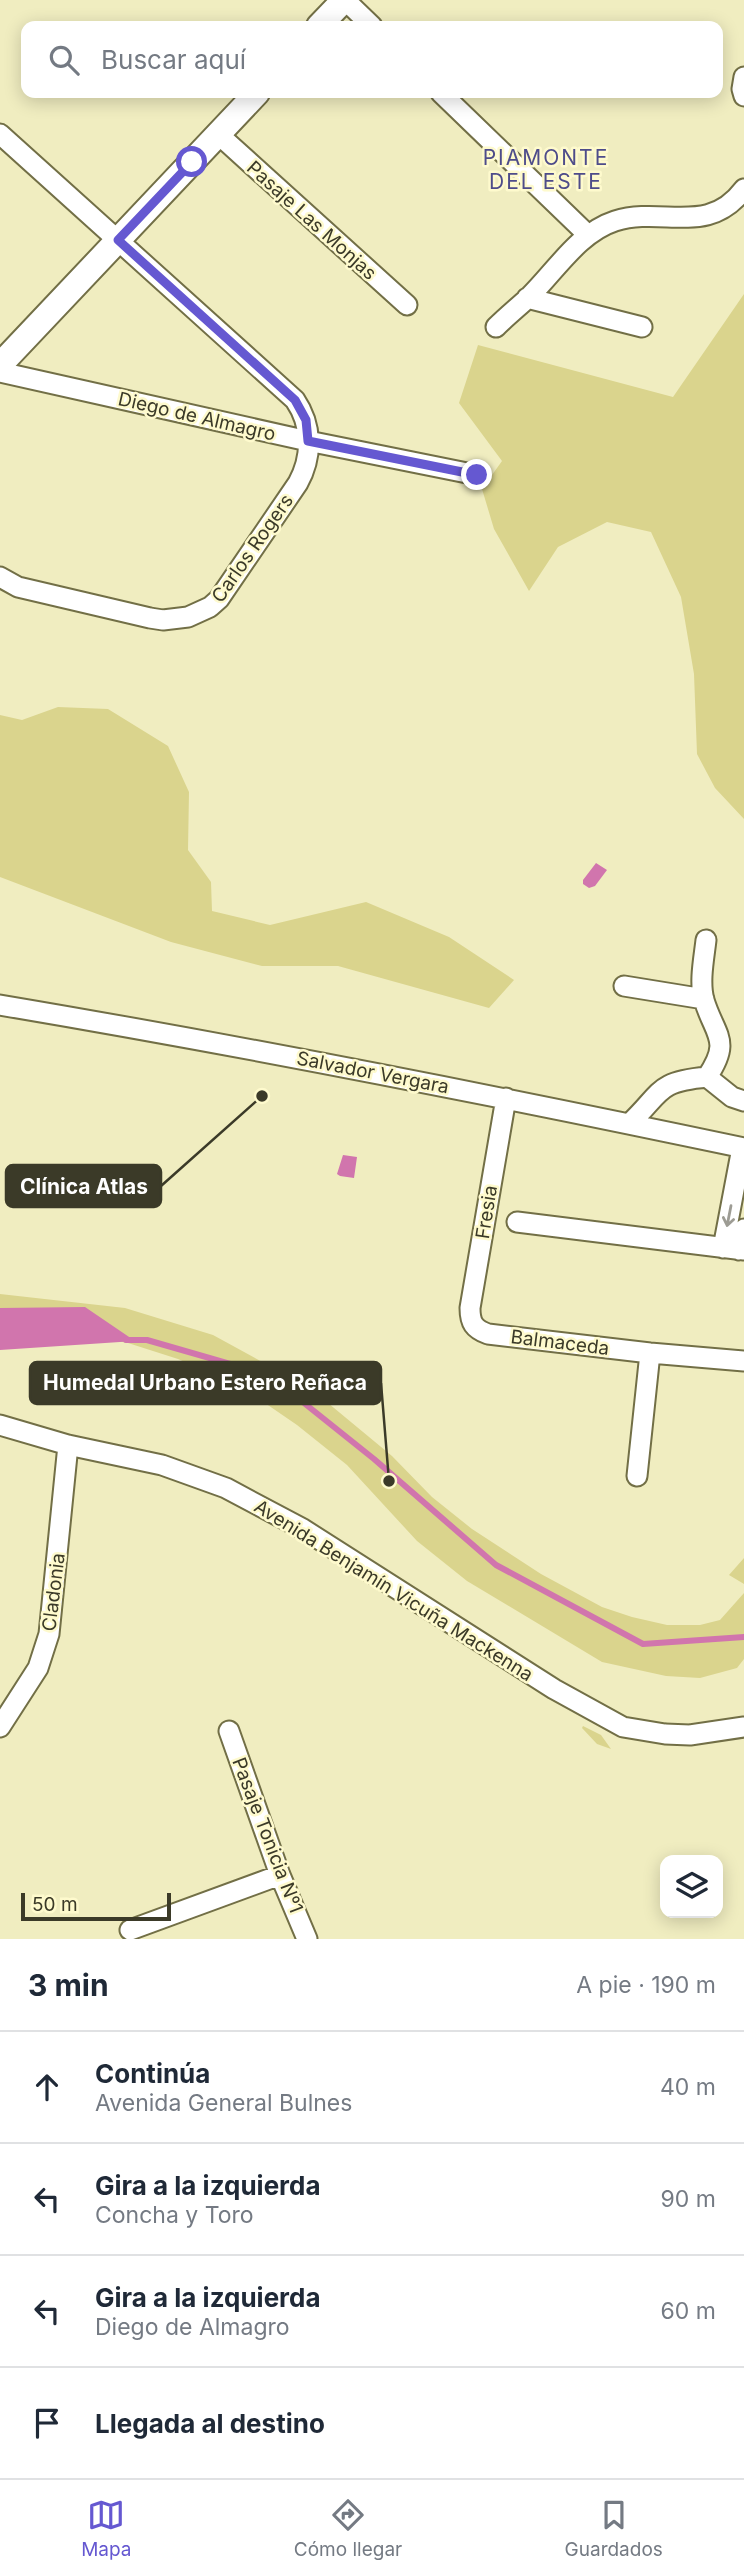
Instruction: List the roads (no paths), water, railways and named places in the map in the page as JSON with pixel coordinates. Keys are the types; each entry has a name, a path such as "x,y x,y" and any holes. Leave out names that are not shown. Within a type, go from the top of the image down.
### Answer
{"street":[{"path":"324,21 345,0 367,21"},
{"path":"744,77 744,96"},
{"path":"0,365 252,98"},
{"path":"446,98 588,235"},
{"path":"0,134 295,400 306,420 308,441"},
{"name":"Pasaje Las Monjas","path":"218,134 407,305"},
{"path":"496,327 588,235 609,224 632,218 711,215 727,208 744,189"},
{"path":"527,298 642,327"},
{"name":"Diego de Almagro","path":"0,372 308,441 477,475"},
{"name":"Carlos Rogers","path":"0,577 18,587 150,618 175,620 199,613 219,599 298,483 306,465 308,441"},
{"path":"706,940 704,999 720,1038 720,1053 707,1077"},
{"path":"624,986 704,999"},
{"name":"Salvador Vergara","path":"0,1006 152,1031 506,1098 743,1148"},
{"path":"629,1124 666,1085 682,1080 707,1077 732,1097 744,1101"},
{"name":"Fresia","path":"473,1326 470,1308 506,1098"},
{"path":"735,1249 743,1148"},
{"path":"517,1222 735,1249"},
{"path":"735,1249 744,1229"},
{"name":"Balmaceda","path":"473,1326 488,1334 744,1361"},
{"path":"636,1476 650,1353"},
{"name":"Avenida Benjamín Vicuña Mackenna","path":"0,1425 68,1445 162,1465 226,1488 303,1529 554,1689 623,1727 691,1735 744,1727"},
{"name":"Cladonia","path":"0,1727 38,1668 48,1634 68,1445"},
{"name":"Pasaje Tonicia Nº1","path":"229,1731 280,1875 307,1939"},
{"path":"130,1930 280,1875"}],"waterway":[{"path":"126,1340 147,1340 269,1375 374,1459 496,1565 643,1644 744,1637"}],"place":[{"name":"Clínica Atlas","path":"262,1096"},
{"name":"Humedal Urbano Estero Reñaca","path":"389,1481"}],"district":[{"name":"PIAMONTE DEL ESTE","path":"546,170"}]}
